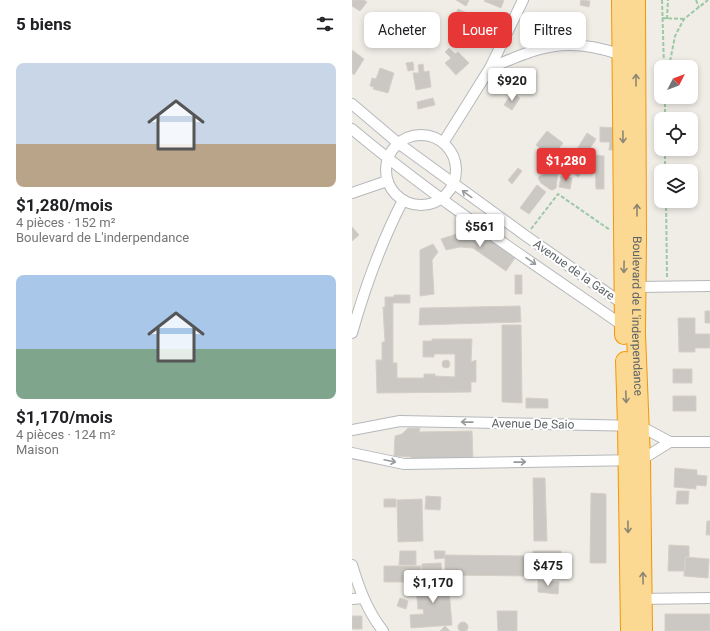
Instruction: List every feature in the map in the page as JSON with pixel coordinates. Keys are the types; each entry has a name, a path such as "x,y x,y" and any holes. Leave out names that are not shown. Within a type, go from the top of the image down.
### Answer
{"highway":[{"name":"Boulevard de L'inderpendance","path":"622,0 624,239 630,309 634,425 636,599 630,631"},
{"name":"Boulevard de L'inderpendance","path":"630,309 637,287 636,0"},
{"name":"Boulevard de L'inderpendance","path":"636,599 643,631"}],"street":[{"path":"443,143 490,68 522,0"},
{"path":"490,68 542,48 569,44 597,47 622,55"},
{"path":"352,104 398,143"},
{"path":"352,128 441,199 630,330"},
{"path":"417,135 431,136 443,143 451,152 455,162 456,173 453,184 448,192 441,199 422,205 412,204 403,200 391,189 388,181 386,166 392,150 404,139 417,135"},
{"name":"Avenue de la Gare","path":"398,143 453,184 630,309"},
{"path":"352,192 388,181"},
{"path":"352,333 361,300 373,267 386,234 403,200"},
{"path":"637,287 710,286"},
{"name":"Avenue De Saio","path":"352,430 400,421 634,425 670,442 710,442"},
{"path":"352,453 404,464 634,460 670,442"},
{"path":"352,566 363,598 374,619 383,631"},
{"path":"352,599 363,598"},
{"path":"636,599 710,598"}],"path":[{"path":"662,0 664,60"},
{"path":"667,18 668,0"},
{"path":"696,0 699,8"},
{"path":"670,60 675,36 684,19 708,0"},
{"path":"662,18 684,19"},
{"path":"526,236 558,194 624,239"},
{"path":"666,208 667,287"}],"building":[{"path":"352,0 364,0 367,2 360,11 352,6"},
{"path":"456,0 469,0 466,6"},
{"path":"504,0 501,8 484,1"},
{"path":"581,0 590,1 589,7 580,5"},
{"path":"458,9 465,12 457,12"},
{"path":"449,48 455,54 458,52 469,63 456,75 445,63 451,58 445,52"},
{"path":"352,50 364,59 354,75 352,73"},
{"path":"413,62 414,70 408,71 406,63"},
{"path":"423,64 424,72 429,71 431,87 416,90 413,73 419,73 418,65"},
{"path":"380,68 394,73 388,93 373,89 374,87 370,86 372,78 376,79"},
{"path":"512,93 520,98 512,110 504,105"},
{"path":"433,98 435,105 418,109 417,102"},
{"path":"600,127 618,128 617,150 609,150 610,142 600,142"},
{"path":"547,131 563,143 552,157 536,145"},
{"path":"587,133 596,139 583,159 574,154"},
{"path":"595,155 604,156 604,189 596,189"},
{"path":"549,156 554,168 544,172 539,160"},
{"path":"575,158 586,167 578,177 567,168"},
{"path":"518,168 522,171 512,184 508,180"},
{"path":"556,169 558,173 556,188 551,190 541,183 538,178"},
{"path":"561,176 572,178 570,189 559,187"},
{"path":"537,185 546,192 529,214 520,208"},
{"path":"352,227 359,235 352,241"},
{"path":"460,233 481,235 515,258 506,271 473,248 460,247 446,250 441,239"},
{"path":"433,244 438,252 432,260 434,294 420,296 420,250"},
{"path":"515,275 522,275 522,294 515,294"},
{"path":"394,295 410,295 410,303 393,303 393,363 397,363 397,378 424,378 424,374 455,377 455,354 434,354 434,357 423,357 423,341 432,341 432,339 472,339 471,362 476,360 476,382 471,382 471,392 377,393 376,360 382,360 382,342 385,342 383,307 385,307 385,297 394,297"},
{"path":"520,306 521,322 419,325 420,308"},
{"path":"705,311 710,311 710,323 705,323"},
{"path":"678,318 695,318 695,334 710,334 710,348 695,348 695,352 679,352"},
{"path":"502,325 521,325 522,403 502,402"},
{"path":"446,360 449,361 449,367 446,368 443,367 442,364 443,361"},
{"path":"673,369 692,369 692,383 673,383"},
{"path":"673,396 696,396 696,411 673,411"},
{"path":"526,398 548,399 548,408 526,408"},
{"path":"408,428 420,428 419,432 472,431 473,461 413,461 411,457 394,456 395,436 402,434"},
{"path":"675,468 697,470 697,475 707,476 706,486 696,485 696,489 674,487"},
{"path":"533,478 545,478 547,541 534,541"},
{"path":"677,491 689,491 688,504 676,504"},
{"path":"591,493 606,494 606,563 590,563"},
{"path":"426,496 441,497 440,510 425,509"},
{"path":"384,499 396,499 396,507 384,507"},
{"path":"422,499 423,541 398,542 397,500"},
{"path":"707,521 710,521 710,535 706,535"},
{"path":"669,545 689,546 689,557 685,557 685,571 668,571"},
{"path":"400,551 416,551 416,565 399,565"},
{"path":"434,551 445,551 445,558 435,559"},
{"path":"533,551 561,551 561,571 528,571 528,555 533,554"},
{"path":"445,555 528,556 528,576 445,575"},
{"path":"685,557 709,559 708,578 684,576"},
{"path":"441,563 442,579 422,579 422,564"},
{"path":"384,566 421,566 421,582 384,582"},
{"path":"448,578 452,625 411,628 410,615 424,614 423,609 418,609 416,587 423,587 422,580"},
{"path":"538,580 559,582 558,594 538,592"},
{"path":"400,598 408,601 406,609 397,606"},
{"path":"497,611 517,611 517,631 498,631"},
{"path":"665,614 710,614 710,631 665,631"},
{"path":"352,616 362,616 362,629 352,629"},
{"path":"461,622 465,622 467,623 467,631 461,632 458,629 458,625"},
{"path":"445,626 450,631 440,631"}]}
